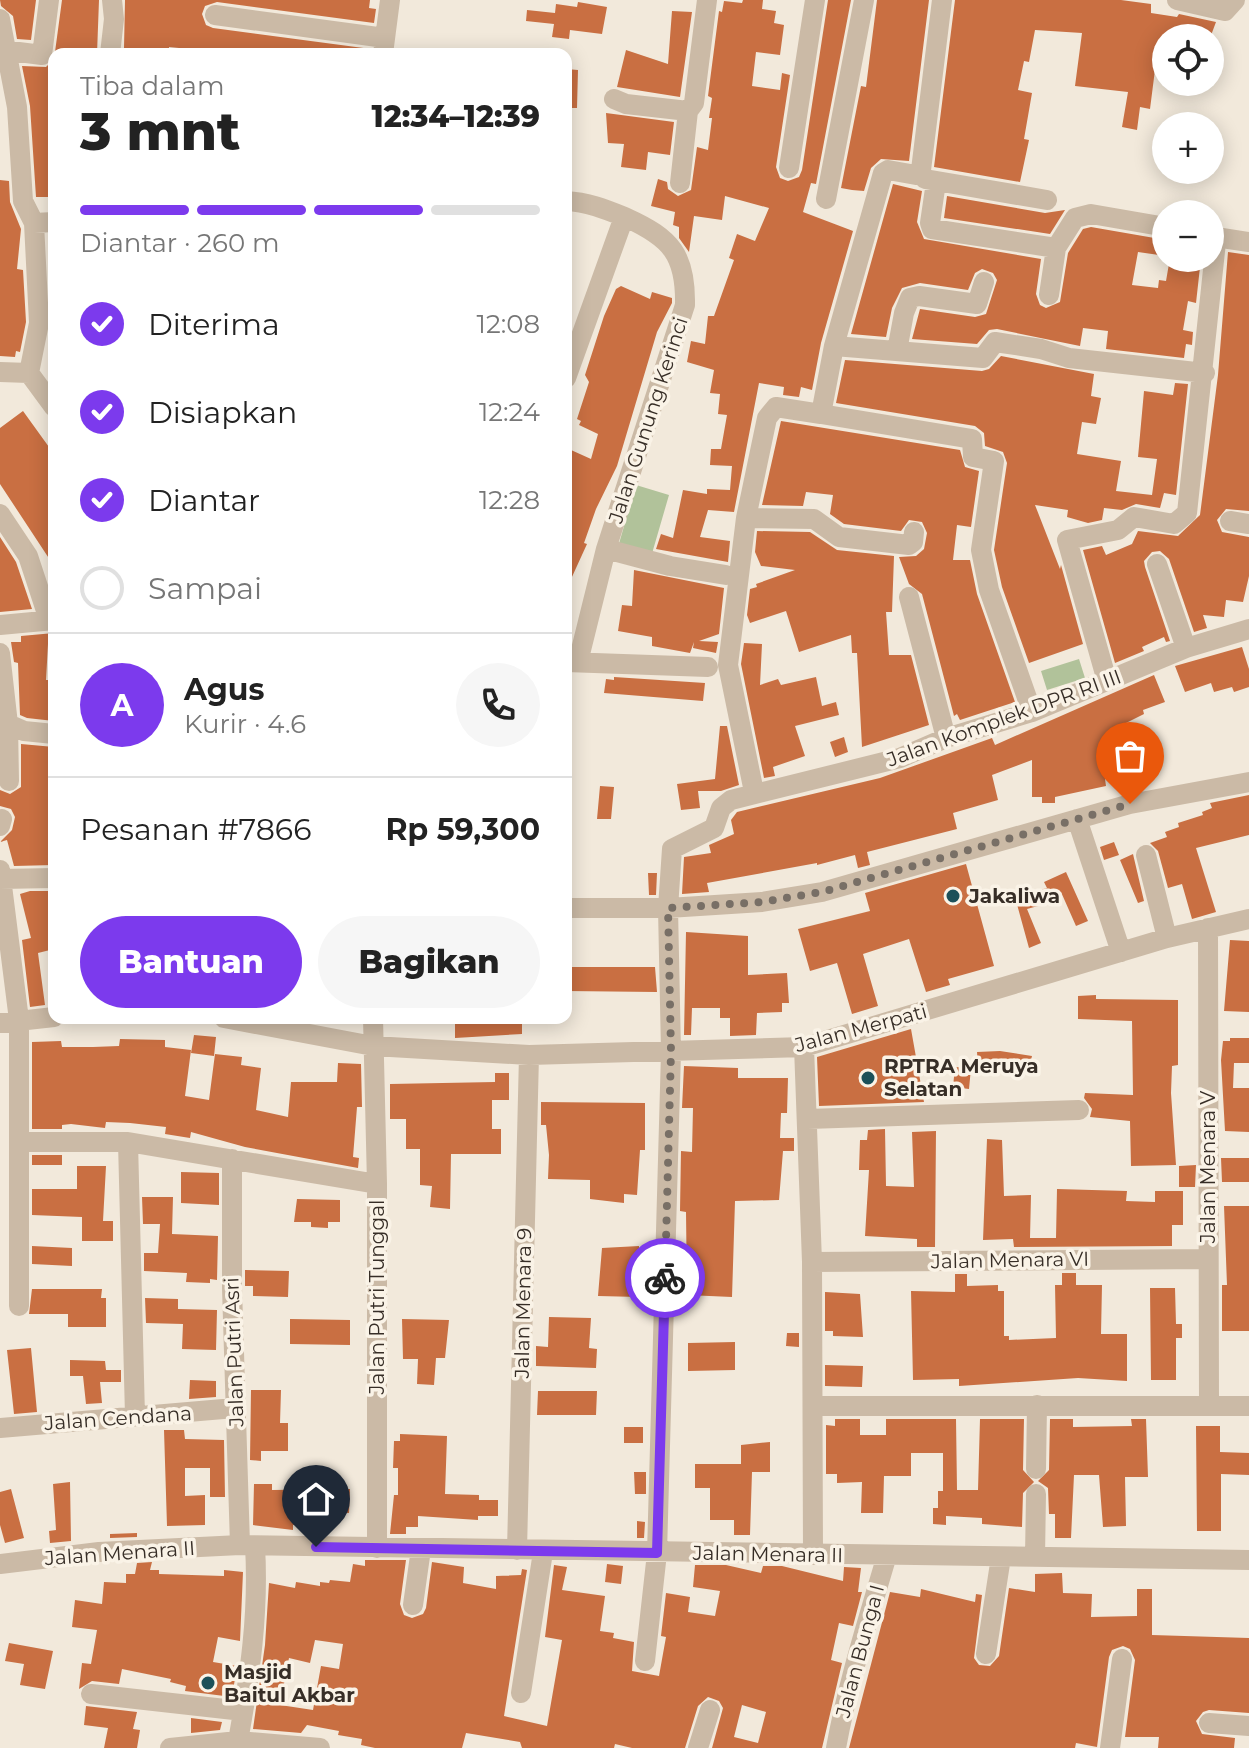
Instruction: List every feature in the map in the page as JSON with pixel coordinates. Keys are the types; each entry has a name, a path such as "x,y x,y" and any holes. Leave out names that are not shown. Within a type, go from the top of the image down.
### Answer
{"street":[{"path":"48,48 49,0"},
{"path":"111,48 114,19 112,0"},
{"path":"215,15 384,46 390,0"},
{"path":"680,183 688,111 694,103 707,0"},
{"path":"789,168 815,0"},
{"path":"826,199 864,0"},
{"path":"942,0 928,178 932,229 1056,248"},
{"path":"1177,0 1225,11 1235,0"},
{"path":"0,19 3,50 16,100 8,119 23,201 44,223 39,323 29,373 48,399"},
{"path":"3,50 48,56"},
{"path":"614,99 626,104 688,111"},
{"path":"821,414 834,346 884,172 1047,200"},
{"name":"Jalan Gunung Kerinci","path":"572,202 592,205 624,217 655,231 671,245 684,274 685,305 572,662"},
{"path":"1049,295 1056,248 1075,218 1085,214 1152,225"},
{"path":"572,361 624,217"},
{"path":"1224,238 1249,242"},
{"path":"1107,681 1067,542 1118,530 1134,517 1174,524 1183,518 1189,506 1205,373 1210,272"},
{"path":"897,351 910,298 919,296 977,304 984,282"},
{"path":"834,346 983,358 995,342 1041,349 1069,358 1205,373"},
{"path":"0,372 29,373"},
{"path":"754,792 728,665 746,518 769,413 782,407 972,439 973,457 994,461 981,550 989,590 1032,712"},
{"path":"0,514 28,556 48,609"},
{"path":"746,518 814,519 839,537 909,545 914,532"},
{"path":"606,549 670,566 726,575"},
{"path":"1157,564 1186,648"},
{"path":"909,597 946,738"},
{"path":"0,625 48,620"},
{"name":"Jalan Komplek DPR RI III","path":"668,908 672,849 714,828 721,808 754,792 867,767 946,738 1032,712 1186,648 1249,629"},
{"path":"0,653 9,781"},
{"path":"572,662 708,667"},
{"path":"4,725 48,733"},
{"path":"572,908 668,908 762,902 822,892 1130,804 1249,782"},
{"path":"1077,819 1121,952"},
{"path":"1146,855 1167,938"},
{"path":"19,1306 19,1142 1,876 48,878"},
{"path":"645,1661 657,1553 671,1052 668,908"},
{"name":"Jalan Merpati","path":"256,1024 373,1046 529,1055 804,1047 1167,938 1249,919"},
{"name":"Jalan Menara V","path":"1208,928 1209,1405"},
{"path":"10,1022 48,1018"},
{"name":"Jalan Putri Tunggal","path":"373,1024 377,1184 377,1548"},
{"path":"804,1047 812,1262 813,1555"},
{"name":"Jalan Menara 9","path":"517,1550 529,1055"},
{"path":"808,1119 1079,1110"},
{"path":"19,1142 128,1142 377,1184"},
{"path":"128,1142 135,1416"},
{"name":"Jalan Putri Asri","path":"232,1159 235,1408 248,1545 258,1596 243,1711 243,1743"},
{"name":"Jalan Menara VI","path":"812,1262 1208,1259"},
{"path":"1036,1469 1037,1405"},
{"path":"814,1406 1249,1406"},
{"name":"Jalan Cendana","path":"0,1428 235,1408"},
{"path":"1035,1557 1036,1494"},
{"name":"Jalan Menara II","path":"0,1564 99,1552 248,1545 543,1552 1249,1560"},
{"path":"413,1605 421,1549"},
{"path":"521,1693 543,1552"},
{"name":"Jalan Bunga I","path":"836,1748 855,1656 887,1555"},
{"path":"986,1654 1001,1557"},
{"path":"1110,1748 1122,1659"},
{"path":"91,1694 243,1711"},
{"path":"698,1748 710,1710"},
{"path":"1209,1723 1249,1726"},
{"path":"171,1747 243,1743 320,1748"}],"green space":[{"path":"636,485 669,495 651,557 618,547"},
{"path":"1079,659 1085,678 1047,690 1041,671"}],"building":[{"path":"0,0 36,0 31,40 17,39 13,16 1,6"},
{"path":"62,0 99,0 97,48 56,48"},
{"path":"125,0 370,0 369,8 376,9 374,23 217,2 205,6 202,14 206,25 213,28 363,48 124,48"},
{"path":"743,0 763,0 762,9 776,11 774,23 784,25 780,55 756,52 752,86 780,90 782,73 790,75 776,167 780,178 788,181 799,177 802,170 828,0 851,0 816,184 811,183 803,212 853,231 821,343 812,390 801,387 799,397 783,395 784,387 759,383 734,512 708,510 700,537 730,541 728,562 656,549 661,534 673,538 683,490 707,494 707,489 730,490 732,466 710,465 711,449 721,449 727,415 718,414 720,394 710,393 714,370 687,362 691,341 705,344 708,316 714,316 734,260 729,258 737,234 755,241 769,208 725,196 722,220 694,216 689,252 679,238 679,227 673,225 675,212 651,206 658,179 667,182 668,189 678,196 691,190 697,147 708,150 712,98 708,96 719,11 722,12 724,1 742,3"},
{"path":"877,0 929,0 909,161 881,159 871,168 864,191 852,190 841,188 861,86 866,87"},
{"path":"955,0 1121,0 1151,4 1151,13 1177,17 1179,14 1216,22 1152,24 1150,109 1140,107 1137,130 1122,127 1128,92 1075,86 1082,33 1035,30 1029,62 1024,61 1018,90 1032,93 1024,139 1029,140 1020,182 934,167"},
{"path":"578,2 607,7 602,34 570,30 569,39 552,37 554,24 526,21 527,10 555,13 556,4 577,7"},
{"path":"672,11 692,12 680,97 617,87 626,50 668,64"},
{"path":"48,65 48,197 36,197 30,106 22,66"},
{"path":"572,70 578,70 577,108 572,108"},
{"path":"606,113 674,122 670,155 648,152 646,170 621,167 624,144 608,143"},
{"path":"0,180 9,181 10,202 21,229 17,269 23,270 26,322 20,352 16,351 15,357 0,356"},
{"path":"893,184 922,191 917,222 924,239 1041,259 1036,294 1040,305 1046,308 1060,302 1068,253 1083,229 1091,227 1152,238 1152,254 1138,252 1132,285 1158,288 1159,280 1166,281 1168,272 1199,272 1196,303 1188,301 1183,330 1193,332 1192,345 1186,344 1184,358 1106,349 1108,331 1083,328 1080,346 997,329 989,330 977,344 912,339 920,309 975,317 986,314 997,280 993,273 982,269 975,273 968,290 920,283 902,288 892,308 886,337 851,334"},
{"path":"947,196 1045,213 1065,210 1050,234 944,218"},
{"path":"1228,252 1249,255 1249,511 1226,509 1217,520 1222,532 1249,537 1249,576 1243,602 1226,600 1224,617 1203,615 1207,628 1194,632 1169,559 1160,551 1152,552 1144,561 1145,567 1170,641 1166,642 1164,637 1142,647 1144,651 1115,663 1083,550 1102,546 1106,555 1132,544 1138,531 1178,536 1200,515 1218,375"},
{"path":"621,286 650,299 652,292 672,298 672,303 657,332 617,466 596,509 584,543 587,544 572,577 572,450 591,459 598,434 579,425 581,421 577,419 589,382 585,375 616,289"},
{"path":"1001,356 1094,374 1091,396 1101,398 1096,424 1082,422 1077,454 1121,461 1116,491 1152,495 1157,459 1138,457 1144,391 1173,395 1175,383 1188,384 1176,495 1164,493 1160,508 1136,504 1122,510 1104,508 1102,520 1088,523 1067,517 1068,510 1035,505 1060,569 1061,565 1083,644 1029,663 1002,587 994,550 1007,463 1003,452 985,446 984,433 975,426 836,403 845,360 982,371 989,369"},
{"path":"23,411 48,446 48,557 0,484 0,428"},
{"path":"781,421 960,450 965,467 979,471 971,527 957,525 953,560 970,560 977,594 1015,702 960,720 957,714 954,716 922,594 909,584 899,557 916,556 924,549 927,533 922,522 909,520 901,531 844,524 830,514 833,495 806,492 803,506 762,505"},
{"path":"757,531 810,532 837,550 894,556 892,612 886,612 889,655 911,655 929,725 862,747 857,653 852,653 851,635 799,652 786,611 750,623 747,615 750,589 795,570 761,566 755,552"},
{"path":"0,537 16,562 32,609 0,612"},
{"path":"634,570 724,588 719,634 699,641 718,642 716,653 693,648 694,642 690,653 652,646 652,637 618,631 622,605 632,606"},
{"path":"48,634 48,720 20,715 18,663 14,662 11,642 21,642 21,636"},
{"path":"744,643 762,644 760,685 778,679 781,685 816,677 822,706 836,702 839,715 795,726 805,756 773,767 775,776 764,778 741,664"},
{"path":"1242,647 1249,669 1249,687 1234,692 1232,687 1214,692 1211,683 1185,692 1175,666"},
{"path":"1154,675 1165,702 1143,710 1144,714 1116,728 1121,778 1105,779 1106,786 1055,797 1055,803 1042,803 1042,797 1032,797 1032,760 992,775 998,800 953,813 957,829 867,852 870,865 858,868 855,855 817,865 707,883 709,892 682,894 684,857 711,853 709,845 734,834 731,820 737,812 880,778 992,738 995,745"},
{"path":"614,677 705,683 703,701 604,693 606,679 614,680"},
{"path":"720,726 727,726 739,785 721,791 698,791 700,808 681,810 677,784 715,779"},
{"path":"844,737 848,752 835,757 830,742"},
{"path":"21,744 48,746 48,865 14,866 7,840 0,842 12,830 15,817 11,809 0,806 0,790 10,794 21,787"},
{"path":"600,786 614,787 611,819 597,819"},
{"path":"1249,795 1249,835 1196,848 1216,912 1192,919 1182,884 1168,888 1158,851 1150,843 1167,837 1165,832 1179,827 1178,823 1203,815 1202,812 1212,808 1210,803"},
{"path":"1114,842 1119,855 1104,860 1100,847"},
{"path":"1133,854 1144,901 1138,903 1120,860"},
{"path":"966,864 994,966 948,979 950,985 926,992 909,939 863,954 878,1006 852,1014 837,963 810,971 798,929 870,911 865,893"},
{"path":"1066,872 1088,921 1076,926 1061,892 1027,909 1041,943 1029,948 1015,897 1047,888 1044,882"},
{"path":"648,873 657,873 656,895 649,895"},
{"path":"48,891 48,950 38,953 45,1005 30,1007 22,940 31,938 20,894"},
{"path":"686,932 748,936 748,975 787,973 789,1003 782,1003 782,1012 757,1013 756,1035 730,1036 730,1018 720,1018 720,1008 692,1008 691,1035 684,1035"},
{"path":"1230,940 1249,941 1249,1012 1224,1011"},
{"path":"572,967 655,967 657,992 572,991"},
{"path":"1096,995 1096,999 1178,1000 1178,1065 1172,1066 1171,1093 1176,1165 1131,1166 1130,1121 1090,1117 1092,1109 1084,1098 1085,1093 1133,1095 1132,1021 1078,1019 1078,996"},
{"path":"455,1024 522,1024 522,1034 455,1038"},
{"name":"RPTRA Meruya Selatan","path":"911,1029 924,1102 819,1106 817,1057"},
{"path":"194,1035 216,1037 214,1056 191,1053"},
{"path":"1230,1038 1249,1038 1249,1063 1234,1063 1233,1088 1249,1088 1249,1132 1225,1131 1221,1060 1223,1041 1230,1041"},
{"path":"120,1039 165,1040 165,1047 191,1050 185,1096 209,1100 215,1054 242,1057 241,1065 261,1068 256,1110 288,1117 291,1082 337,1082 338,1063 361,1064 362,1107 357,1107 353,1157 359,1158 358,1168 245,1147 191,1132 190,1138 165,1134 166,1127 106,1122 105,1128 71,1124 62,1125 62,1129 32,1129 32,1042 61,1041 62,1047 93,1047 119,1046"},
{"path":"1000,1051 1032,1056 1028,1072 1005,1070 1005,1065 978,1066 977,1052"},
{"path":"684,1066 738,1068 738,1078 788,1078 787,1113 781,1113 780,1138 794,1138 794,1151 783,1151 779,1200 735,1201 732,1297 687,1295 686,1212 680,1211 681,1151 692,1152 693,1108 682,1108"},
{"path":"955,1067 971,1068 969,1089 953,1087"},
{"path":"495,1073 509,1073 509,1100 492,1100 492,1129 501,1129 501,1154 451,1154 450,1209 430,1207 432,1186 420,1185 420,1149 406,1149 406,1119 390,1119 390,1084 495,1082"},
{"path":"541,1102 645,1103 645,1150 640,1150 637,1195 624,1194 624,1203 590,1199 590,1180 548,1179 549,1155 546,1125 541,1125"},
{"path":"885,1129 886,1186 914,1187 912,1132 936,1131 935,1247 917,1247 917,1239 865,1236 869,1170 859,1170 860,1140 867,1140 868,1130"},
{"path":"987,1139 1002,1140 1004,1196 1031,1195 1030,1238 1056,1238 1057,1189 1127,1191 1126,1201 1155,1202 1155,1191 1183,1191 1183,1225 1172,1225 1172,1246 1014,1247 1013,1239 983,1240"},
{"path":"32,1155 62,1155 62,1165 32,1165"},
{"path":"1221,1158 1249,1158 1249,1182 1222,1182"},
{"path":"1196,1165 1195,1187 1179,1187 1179,1166"},
{"path":"77,1166 106,1166 103,1221 113,1221 113,1241 82,1241 82,1217 32,1215 32,1189 77,1189"},
{"path":"181,1172 219,1173 219,1205 181,1203"},
{"path":"142,1197 173,1197 172,1234 218,1236 217,1280 210,1279 210,1283 186,1282 187,1273 144,1271 144,1253 158,1253 160,1224 143,1224"},
{"path":"297,1199 340,1200 340,1222 328,1222 328,1228 311,1227 311,1222 294,1222"},
{"path":"1224,1206 1249,1206 1249,1331 1222,1331 1222,1285 1227,1285"},
{"path":"32,1246 72,1248 72,1266 32,1264"},
{"path":"639,1246 639,1297 598,1296 602,1248"},
{"path":"245,1270 289,1271 288,1297 253,1296 253,1286 245,1286"},
{"path":"1062,1273 1076,1273 1076,1285 1102,1285 1101,1334 1127,1334 1127,1381 1078,1378 959,1386 959,1379 913,1380 911,1291 955,1292 955,1274 967,1274 967,1286 998,1285 998,1291 1004,1291 1004,1336 1009,1336 1009,1340 1056,1338 1055,1285 1062,1285"},
{"path":"1150,1288 1175,1288 1176,1324 1182,1324 1182,1338 1176,1338 1176,1380 1151,1380"},
{"path":"32,1289 102,1289 101,1298 106,1298 106,1327 68,1327 68,1314 29,1314"},
{"path":"825,1292 860,1294 863,1337 833,1336 833,1331 825,1331"},
{"path":"145,1298 178,1299 178,1309 217,1310 216,1350 182,1349 183,1324 146,1323"},
{"path":"549,1317 591,1318 589,1348 597,1349 596,1368 536,1366 536,1346 548,1347"},
{"path":"290,1319 350,1320 350,1345 290,1344"},
{"path":"402,1319 449,1320 445,1358 436,1358 434,1385 417,1384 418,1359 403,1359"},
{"path":"787,1333 799,1333 799,1347 786,1346"},
{"path":"735,1342 735,1370 688,1371 688,1343"},
{"path":"31,1348 37,1412 14,1414 7,1350"},
{"path":"70,1360 105,1361 106,1370 121,1370 121,1382 100,1382 102,1403 86,1404 83,1376 70,1376"},
{"path":"825,1365 863,1366 862,1387 825,1386"},
{"path":"190,1380 216,1381 216,1397 189,1399"},
{"path":"251,1390 281,1390 280,1423 288,1423 288,1451 261,1451 261,1461 250,1460"},
{"path":"538,1391 597,1391 596,1415 537,1415"},
{"path":"835,1419 860,1419 860,1435 886,1435 886,1419 956,1419 957,1490 978,1490 980,1419 1024,1419 1023,1470 1034,1482 1023,1493 1022,1527 982,1524 982,1518 946,1516 946,1525 933,1524 933,1508 938,1508 938,1491 943,1491 943,1453 911,1453 911,1476 884,1476 883,1513 861,1513 862,1482 837,1483 837,1474 826,1474 826,1425 835,1426"},
{"path":"1050,1419 1073,1419 1073,1427 1132,1426 1131,1419 1146,1419 1148,1477 1125,1477 1126,1526 1103,1527 1099,1475 1074,1475 1071,1538 1055,1538 1055,1514 1049,1514 1048,1488 1038,1481 1049,1470"},
{"path":"1196,1426 1220,1426 1220,1452 1249,1453 1249,1475 1221,1474 1221,1531 1197,1531"},
{"path":"624,1427 643,1427 643,1443 624,1443"},
{"path":"164,1430 184,1430 185,1439 224,1440 225,1497 210,1497 210,1468 185,1468 185,1496 205,1495 205,1525 167,1526"},
{"path":"400,1434 447,1436 445,1494 479,1495 479,1500 498,1500 498,1516 478,1516 478,1520 418,1516 418,1527 406,1527 406,1534 390,1534 394,1495 398,1495 398,1468 393,1468 394,1441 400,1441"},
{"path":"770,1442 770,1472 752,1472 750,1535 734,1535 734,1520 710,1520 710,1488 695,1488 695,1464 741,1464 741,1445"},
{"path":"634,1472 646,1472 646,1494 635,1494"},
{"path":"70,1482 71,1541 50,1543 49,1531 56,1530 53,1484"},
{"path":"254,1484 272,1484 272,1490 350,1489 349,1513 335,1512 335,1520 314,1520 314,1525 293,1525 293,1530 253,1525"},
{"path":"11,1489 24,1538 5,1543 0,1525 0,1492"},
{"path":"637,1521 645,1522 644,1538 637,1538"},
{"path":"137,1533 137,1537 110,1538 110,1534"},
{"path":"365,1560 406,1560 400,1604 404,1615 412,1618 423,1614 426,1608 432,1562 464,1567 463,1583 496,1589 496,1576 521,1575 522,1569 527,1570 504,1716 547,1726 562,1640 545,1637 554,1565 567,1567 562,1590 605,1596 600,1631 614,1633 613,1638 634,1642 632,1671 659,1676 666,1637 661,1636 666,1593 690,1597 688,1612 715,1616 720,1591 693,1587 695,1565 726,1565 761,1573 763,1566 782,1566 843,1581 844,1567 861,1568 858,1592 862,1592 853,1626 839,1623 831,1660 842,1663 822,1748 712,1748 723,1708 719,1701 708,1697 698,1706 685,1748 632,1748 615,1744 614,1748 522,1748 520,1742 466,1733 462,1748 375,1748 361,1745 362,1739 338,1735 339,1731 307,1725 301,1733 253,1729 265,1645 269,1583 295,1588 296,1582 320,1586 320,1582 329,1583 330,1580 350,1582 353,1564 365,1566","holes":["315,1640 343,1644 339,1669 321,1666 313,1710 280,1705 289,1658 310,1663","742,1705 766,1712 758,1743 734,1737"]},
{"path":"152,1562 150,1570 159,1570 159,1574 224,1576 224,1570 243,1572 240,1641 218,1637 213,1662 237,1666 232,1697 185,1691 186,1686 170,1682 171,1679 122,1669 119,1684 92,1681 79,1689 82,1663 91,1664 97,1630 72,1627 75,1600 102,1604 104,1582 126,1583 126,1574 135,1574 137,1563"},
{"path":"607,1564 623,1566 621,1584 605,1582"},
{"path":"1062,1573 1063,1593 1092,1594 1091,1617 1137,1616 1137,1589 1152,1589 1152,1635 1249,1638 1249,1713 1209,1710 1196,1721 1202,1734 1235,1738 1234,1748 1158,1748 1159,1737 1125,1737 1135,1660 1130,1649 1123,1646 1112,1650 1109,1657 1097,1747 1076,1743 1075,1748 849,1748 890,1592 920,1597 921,1589 975,1602 976,1594 982,1595 974,1658 979,1665 990,1666 999,1656 1009,1588 1035,1592 1035,1574"},
{"path":"9,1643 53,1651 45,1689 20,1685 24,1664 5,1661"},
{"path":"86,1706 137,1712 133,1729 140,1730 137,1748 104,1748 108,1728 84,1725"},
{"path":"191,1718 222,1722 220,1730 191,1733"}],"way so far":[{"path":"665,1278 671,1052 668,908 762,902 822,892 1130,804"}],"place":[{"name":"Jakaliwa","path":"953,896"},
{"name":"RPTRA Meruya Selatan","path":"868,1078"},
{"name":"Masjid Baitul Akbar","path":"208,1683"}],"route":[{"path":"316,1547 657,1553 665,1278"}]}
